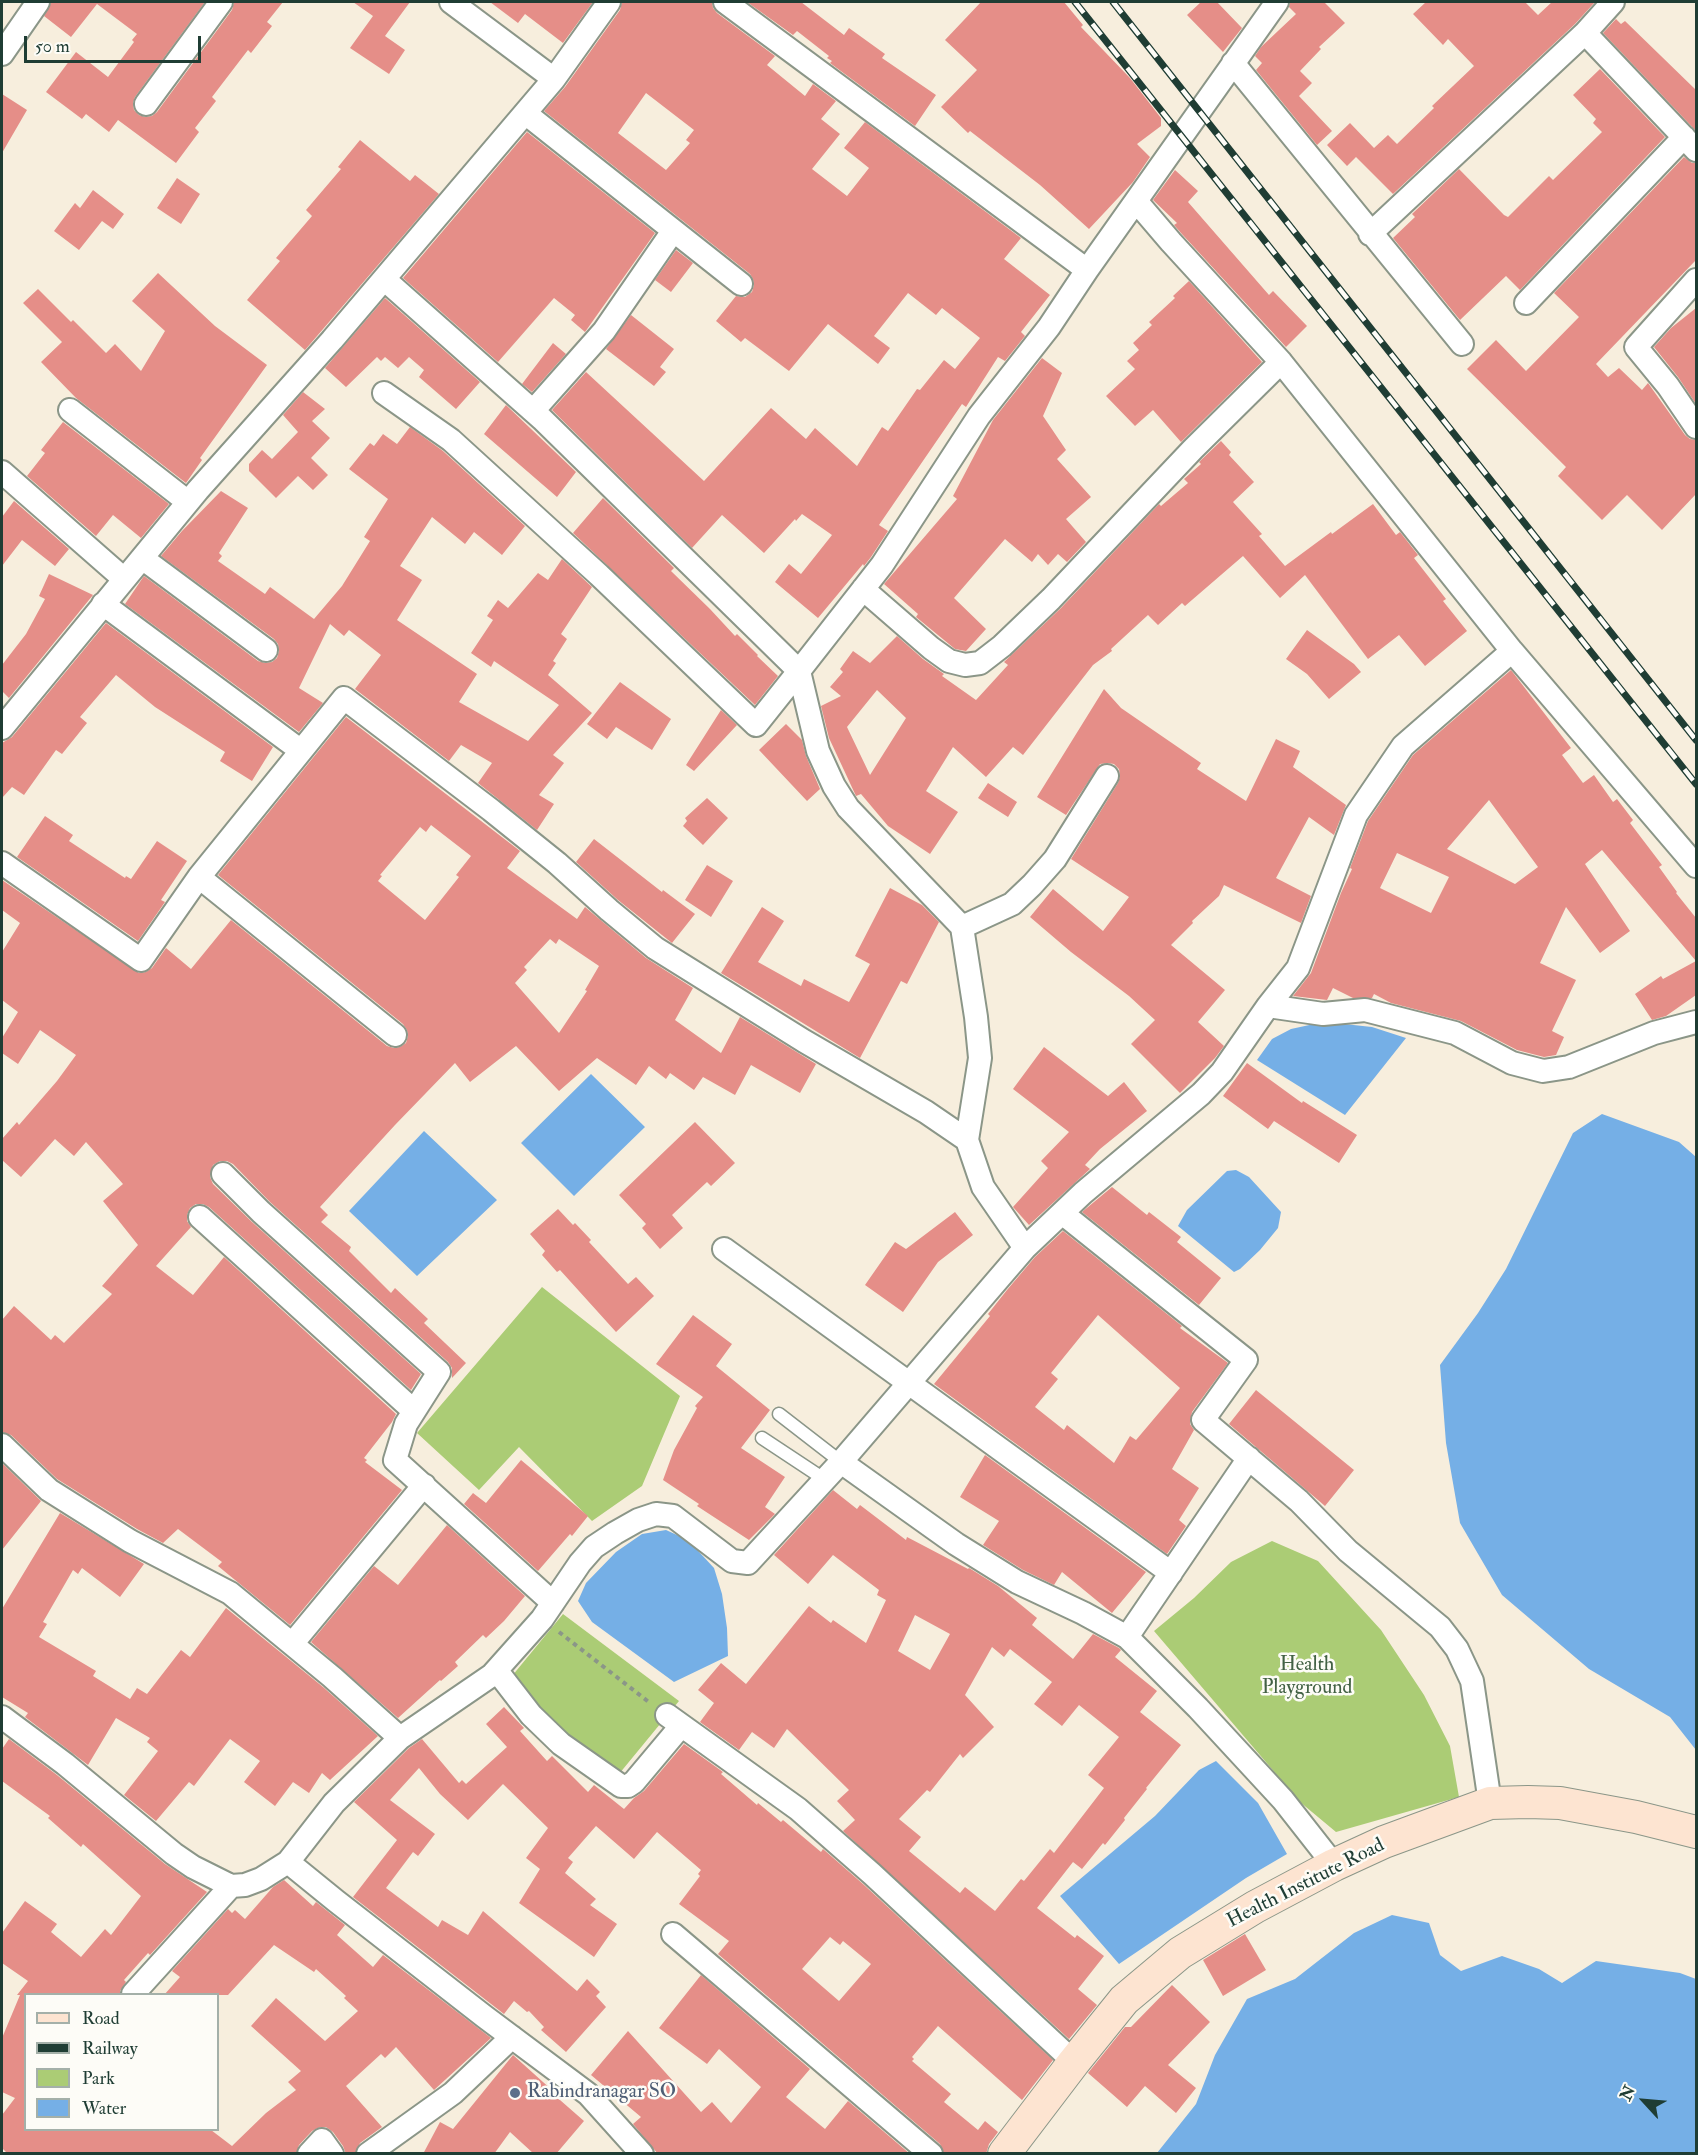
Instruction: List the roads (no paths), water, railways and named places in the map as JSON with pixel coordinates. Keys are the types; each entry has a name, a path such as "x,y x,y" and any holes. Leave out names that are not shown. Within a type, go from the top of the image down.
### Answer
{"street":[{"path":"2,54 38,2"},
{"path":"147,104 221,2"},
{"path":"451,2 554,80"},
{"path":"2,728 188,502 384,279 554,80 609,2"},
{"path":"725,2 1087,270"},
{"path":"384,393 451,440 599,575 756,725 882,565 979,416 1049,327 1274,2"},
{"path":"1370,234 1585,33 1613,2"},
{"path":"1526,303 1690,143 1585,33"},
{"path":"1233,63 1370,234 1462,344"},
{"path":"525,113 741,284"},
{"path":"1136,201 1281,362 1512,651 1696,866"},
{"path":"533,411 604,331 673,231"},
{"path":"384,279 533,411 799,671 818,751 834,786 843,800 888,850 962,927 980,1058 967,1140 983,1187 1025,1248"},
{"path":"1696,280 1636,347 1668,386 1696,427"},
{"path":"863,589 931,648 949,660 965,665 980,663 1002,646 1051,599 1193,449 1281,362"},
{"path":"70,410 188,502"},
{"path":"4,479 124,579"},
{"path":"142,558 266,650"},
{"path":"103,604 300,750"},
{"path":"2,1717 65,1764 174,1854 193,1867 231,1886 245,1885 261,1879 288,1862 334,1803 400,1738 497,1671 548,1611 580,1563 594,1547 638,1520 656,1514 673,1516 732,1562 747,1563 841,1462 1025,1248 1062,1213 1208,1087 1222,1072 1268,1006 1299,968 1356,815 1403,746 1512,651"},
{"path":"2,862 141,960 199,877 344,698 500,816 655,948 804,1041 926,1112 967,1140"},
{"path":"962,927 1012,904 1032,885 1055,859 1107,776"},
{"path":"199,877 395,1035"},
{"path":"1268,1006 1323,1014 1365,1010 1455,1033 1512,1063 1543,1071 1569,1067 1654,1033 1696,1022"},
{"path":"223,1174 261,1212 439,1372 406,1424 395,1460 424,1485 548,1611"},
{"path":"1062,1213 1246,1360 1203,1420 1299,1501 1348,1551 1440,1628 1457,1649 1472,1681 1490,1803"},
{"path":"200,1217 414,1411"},
{"path":"724,1249 1171,1572"},
{"path":"2,1445 49,1490 130,1541 230,1593 332,1677 400,1738"},
{"path":"1127,1637 1249,1458"},
{"path":"841,1462 956,1545 1017,1582 1083,1612 1127,1637 1198,1708 1283,1800 1334,1865"},
{"path":"292,1644 424,1485"},
{"path":"497,1671 531,1715 561,1744 621,1786 628,1786 634,1782 674,1720 798,1809 1074,2062"},
{"name":"Health Institute Road","path":"1004,2154 1124,2000 1180,1953 1255,1907 1334,1865 1384,1842 1490,1803 1560,1803 1636,1817 1696,1832"},
{"path":"288,1862 345,1909 588,2094 642,2154"},
{"path":"135,1993 231,1886"},
{"path":"673,1934 931,2154"},
{"path":"368,2154 453,2092 512,2037"},
{"path":"309,2154 321,2140 332,2154"}],"lane":[{"path":"779,1414 841,1462"},
{"path":"762,1438 824,1479"}],"water":[{"path":"1314,1024 1372,1027 1406,1038 1345,1115 1257,1060 1272,1039 1291,1029"},
{"path":"591,1074 645,1127 574,1196 521,1143"},
{"path":"1602,1114 1679,1142 1696,1157 1696,1750 1670,1717 1589,1669 1502,1595 1460,1523 1446,1443 1440,1365 1478,1313 1506,1269 1573,1133"},
{"path":"424,1131 497,1200 417,1276 349,1211"},
{"path":"1236,1170 1249,1177 1281,1212 1278,1228 1260,1250 1234,1272 1178,1226 1187,1210 1227,1171"},
{"path":"666,1530 688,1540 714,1568 722,1594 727,1628 728,1656 674,1682 592,1622 578,1601 586,1583 616,1552 642,1534"},
{"path":"1216,1761 1258,1803 1287,1854 1246,1878 1119,1964 1060,1896 1155,1816 1199,1770"},
{"path":"1392,1915 1429,1923 1440,1955 1461,1971 1502,1956 1539,1969 1562,1983 1596,1961 1680,1973 1696,1979 1696,2153 1157,2153 1196,2104 1215,2055 1247,1999 1295,1979 1354,1933"}],"railway":[{"path":"1075,2 1696,784"},
{"path":"1113,2 1696,740"}],"place":[{"name":"Rabindranagar SO","path":"515,2093"}],"park label":[{"name":"Health Playground","path":"1307,1678"}]}
